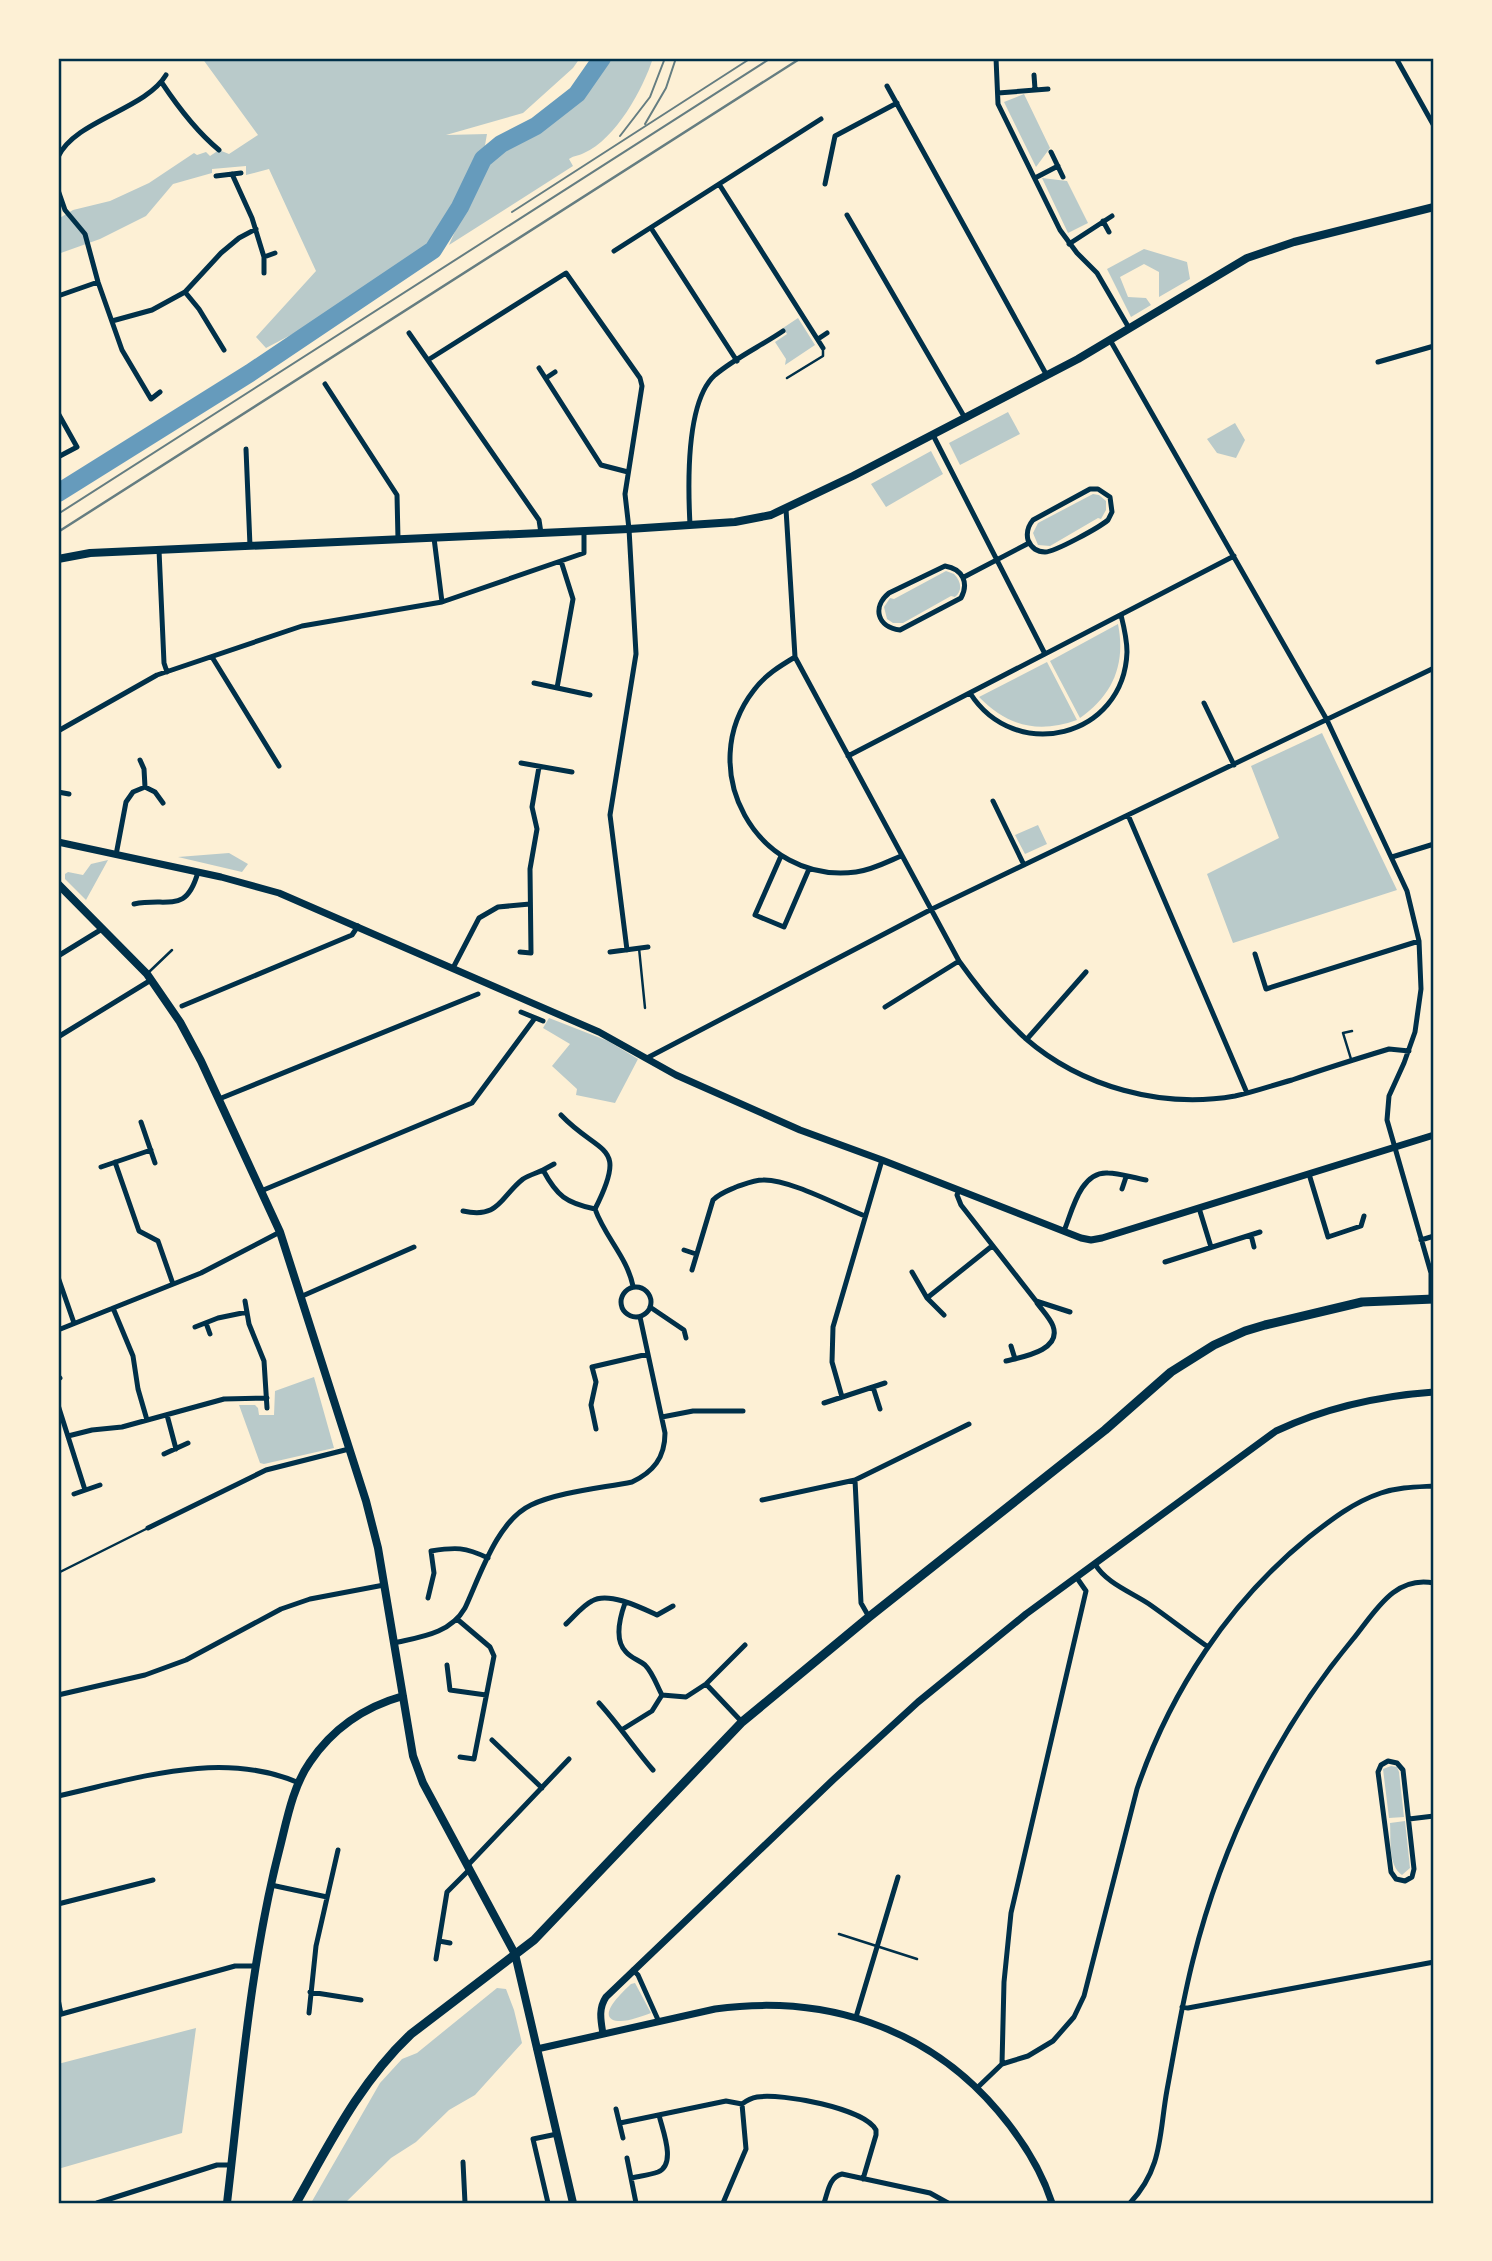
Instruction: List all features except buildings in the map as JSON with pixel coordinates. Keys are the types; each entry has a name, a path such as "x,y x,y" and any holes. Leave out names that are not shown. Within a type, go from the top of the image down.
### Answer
{"main road":[{"path":"58,559 90,553 629,529 735,522 771,515 933,435 1110,340 1247,258 1269,249 1434,206"},
{"path":"58,884 149,977 180,1022 219,1099 280,1232 366,1501 384,1585 413,1756 423,1783 515,1954 573,2203"},
{"path":"296,2203 359,2093 393,2051 460,1995 534,1940 742,1722 869,1617 1105,1430 1171,1372 1213,1345 1255,1328 1362,1302 1433,1299"},
{"path":"227,2203 256,1966 271,1885 287,1818 299,1783 309,1763 342,1725 381,1702 403,1696"}],"street":[{"path":"996,58 998,104 1069,244 1097,273 1129,328"},
{"path":"1396,58 1434,125"},
{"path":"58,157 62,147 73,137 162,83 166,75"},
{"path":"1034,75 1035,89"},
{"path":"162,83 206,140 219,150"},
{"path":"887,86 1046,374"},
{"path":"998,93 1048,89"},
{"path":"825,184 835,136 897,103"},
{"path":"614,251 821,119"},
{"path":"1051,152 1063,177"},
{"path":"1035,178 1058,166"},
{"path":"216,176 241,173"},
{"path":"232,174 256,229 264,257 264,273"},
{"path":"719,184 824,348"},
{"path":"58,190 65,210 85,233 97,282 127,361 151,399 160,392"},
{"path":"847,215 965,418"},
{"path":"1069,244 1112,216"},
{"path":"1103,221 1109,232"},
{"path":"651,228 737,361"},
{"path":"111,321 152,310 185,292 221,253 239,238 256,229"},
{"path":"264,257 275,253"},
{"path":"428,360 566,273 640,378 642,386 625,494 636,654 610,815 627,950"},
{"path":"58,296 97,282"},
{"path":"185,292 224,349"},
{"path":"690,525 688,470 698,404 704,388 737,361 783,331"},
{"path":"409,332 539,520 541,533"},
{"path":"818,339 827,333"},
{"path":"1110,340 1327,720 1392,856 1410,901 1419,941 1421,989 1415,1032 1389,1096 1388,1130 1432,1273 1433,1299"},
{"path":"1378,362 1434,346"},
{"path":"539,368 601,465 628,472"},
{"path":"546,378 555,372"},
{"path":"325,384 397,495 398,539"},
{"path":"331,393 340,388"},
{"path":"58,413 77,447 58,457"},
{"path":"933,435 1045,654"},
{"path":"246,449 250,546"},
{"path":"1090,489 1098,489 1110,497 1112,512 1103,524 1049,552 1034,549 1029,543 1028,525 1037,517 1090,489"},
{"path":"786,509 796,657 959,961 991,1003 1027,1039 1074,1071 1127,1091 1174,1099 1214,1098 1247,1093 1389,1049 1409,1051"},
{"path":"58,732 157,675 302,626 442,602 584,553 584,531"},
{"path":"434,538 442,602"},
{"path":"964,578 1029,543"},
{"path":"159,550 164,663 167,672"},
{"path":"848,756 1234,556"},
{"path":"557,688 573,599 561,561"},
{"path":"952,567 964,578 966,585 961,598 900,630 890,629 878,616 882,598 938,568 952,567"},
{"path":"970,693 979,708 992,719 1012,729 1031,734 1050,734 1082,726 1107,704 1117,689 1123,672 1127,653 1121,615"},
{"path":"212,657 279,766"},
{"path":"796,657 774,670 754,689 740,713 731,740 730,769 734,793 745,818 762,840 782,856 810,869 857,872 901,856"},
{"path":"647,1058 930,910 1434,668"},
{"path":"534,683 590,695"},
{"path":"1204,702 1234,765"},
{"path":"140,760 144,769 145,787"},
{"path":"521,763 572,772"},
{"path":"520,952 531,953 530,869 537,829 532,807 539,766"},
{"path":"116,855 126,802 133,792 145,787 155,792 163,803"},
{"path":"58,792 69,794"},
{"path":"993,801 1024,865"},
{"path":"1128,815 1247,1093"},
{"path":"58,842 198,872 279,893 599,1032 676,1075 800,1130 1081,1238 1097,1239 1434,1135"},
{"path":"1392,856 1434,844"},
{"path":"782,856 755,915 783,927 810,869"},
{"path":"134,904 150,901 174,902 186,898 193,889 198,872"},
{"path":"453,968 479,918 498,907 530,904"},
{"path":"182,1006 352,935 358,926"},
{"path":"58,956 102,929"},
{"path":"1255,954 1266,989 1419,941"},
{"path":"610,952 648,947"},
{"path":"885,1007 959,961"},
{"path":"1027,1039 1086,972"},
{"path":"58,1037 149,977"},
{"path":"219,1099 478,994"},
{"path":"522,1012 543,1021"},
{"path":"261,1191 472,1103 536,1018"},
{"path":"561,1115 576,1131 596,1141 609,1159 609,1180 595,1209 601,1226 624,1259 633,1286"},
{"path":"141,1122 155,1163"},
{"path":"101,1167 151,1150"},
{"path":"842,1396 832,1362 833,1327 882,1160"},
{"path":"115,1163 139,1231 158,1241 173,1284"},
{"path":"463,1211 476,1214 496,1207 523,1180 554,1164"},
{"path":"543,1170 562,1197 575,1205 595,1209"},
{"path":"1064,1231 1082,1187 1089,1178 1108,1172 1146,1180"},
{"path":"1309,1174 1328,1237 1361,1226"},
{"path":"1122,1189 1126,1177"},
{"path":"692,1270 713,1200 722,1193 761,1180 818,1195 865,1216"},
{"path":"959,1190 957,1195 961,1205 1052,1325 1053,1337 1050,1343 1038,1352 1006,1361"},
{"path":"1199,1208 1211,1247"},
{"path":"1361,1226 1364,1216"},
{"path":"1361,1226 1368,1234"},
{"path":"58,1330 227,1261 280,1232"},
{"path":"1165,1262 1259,1232"},
{"path":"1251,1235 1254,1247"},
{"path":"1421,1240 1434,1236"},
{"path":"927,1298 992,1246"},
{"path":"300,1297 414,1247"},
{"path":"684,1250 696,1254"},
{"path":"912,1272 927,1298 944,1315"},
{"path":"58,1277 74,1323"},
{"path":"633,1286 642,1287 649,1294 650,1307 639,1317 630,1316 620,1305 624,1291 633,1286"},
{"path":"245,1301 264,1361 267,1408"},
{"path":"1036,1301 1070,1312"},
{"path":"650,1307 684,1330 686,1338"},
{"path":"113,1308 133,1356 138,1389 147,1420"},
{"path":"195,1327 247,1312"},
{"path":"394,1643 427,1636 444,1629 457,1619 505,1528 529,1506 544,1500 632,1482 644,1476 661,1457 665,1446 662,1417 639,1317"},
{"path":"206,1323 210,1334"},
{"path":"1011,1346 1015,1359"},
{"path":"596,1429 591,1405 596,1382 592,1367 648,1354"},
{"path":"824,1402 885,1383"},
{"path":"873,1387 880,1409"},
{"path":"603,2034 601,2003 633,1970 899,1718 1026,1614 1276,1431 1312,1415 1349,1404 1383,1397 1434,1392"},
{"path":"68,1436 147,1420 224,1399 267,1398"},
{"path":"58,1405 85,1490"},
{"path":"662,1417 693,1411 743,1411"},
{"path":"167,1415 176,1449"},
{"path":"762,1500 855,1480 969,1424"},
{"path":"164,1454 188,1443"},
{"path":"148,1528 266,1470 349,1449"},
{"path":"855,1480 861,1603 869,1617"},
{"path":"74,1494 100,1485"},
{"path":"977,2088 1002,2064 1028,2056 1053,2041 1074,2017 1084,1996 1134,1799 1146,1763 1164,1721 1208,1647 1230,1617 1296,1548 1335,1516 1384,1492 1434,1486"},
{"path":"428,1598 435,1573 431,1551 467,1548 488,1558"},
{"path":"1095,1564 1099,1572 1208,1647"},
{"path":"1002,2064 1004,1982 1011,1913 1086,1591 1077,1578"},
{"path":"1130,2203 1146,2183 1160,2149 1166,2095 1182,2007 1209,1906 1240,1822 1272,1759 1304,1706 1347,1646 1389,1595 1408,1583 1434,1583"},
{"path":"58,1695 145,1675 186,1660 281,1609 310,1599 384,1585"},
{"path":"566,1624 592,1600 603,1597 657,1615 673,1606"},
{"path":"625,1603 620,1617 622,1647 627,1654 646,1666 662,1695"},
{"path":"457,1619 493,1651 474,1759 460,1757"},
{"path":"662,1695 686,1697 706,1684 745,1645"},
{"path":"447,1665 450,1690 486,1695"},
{"path":"706,1684 742,1722"},
{"path":"623,1730 652,1711 662,1695"},
{"path":"600,1703 653,1770"},
{"path":"492,1740 541,1788"},
{"path":"436,1959 447,1892 569,1759"},
{"path":"1388,1761 1397,1763 1403,1770 1409,1819 1414,1869 1412,1877 1405,1881 1396,1879 1391,1872 1378,1772 1381,1765 1388,1761"},
{"path":"58,1796 172,1772 216,1766 256,1770 299,1783"},
{"path":"1409,1819 1434,1816"},
{"path":"309,2013 316,1946 338,1850"},
{"path":"856,2017 898,1877"},
{"path":"58,1904 153,1880"},
{"path":"271,1885 327,1897"},
{"path":"439,1941 450,1943"},
{"path":"1182,2007 1434,1962"},
{"path":"58,1999 60,2014 235,1966 256,1966"},
{"path":"633,1970 638,1975 659,2022"},
{"path":"310,1993 361,2000"},
{"path":"537,2049 715,2009 758,2004 817,2008 856,2017 883,2026 924,2048 977,2088 1022,2143 1052,2203"},
{"path":"620,2123 726,2101 742,2104 756,2097 803,2100 838,2109 874,2126 876,2135 863,2179"},
{"path":"723,2203 746,2149 742,2104"},
{"path":"617,2109 623,2138"},
{"path":"631,2178 661,2171 667,2165 659,2115"},
{"path":"548,2203 533,2139 557,2134"},
{"path":"627,2158 636,2203"},
{"path":"463,2162 466,2203"},
{"path":"97,2203 217,2165 231,2165"},
{"path":"454,2174 464,2173"},
{"path":"824,2203 831,2182 838,2175 930,2193 948,2203"}],"lane":[{"path":"787,378 823,356 824,348"},
{"path":"639,948 645,1008"},
{"path":"149,977 172,950"},
{"path":"1352,1031 1343,1033 1352,1061"},
{"path":"58,1573 148,1528"},
{"path":"839,1934 917,1959"}],"shaded area":[{"path":"202,58 580,58 573,68 523,113 446,135 487,134 484,151 435,251 344,307 266,348 256,337 316,271 269,169 246,175 246,166 212,169 212,173 173,184 146,216 100,239 58,254 58,219 73,210 110,201 149,183 194,153 197,155 206,152 210,156 219,150 229,154 258,135"},
{"path":"599,58 653,58 635,98 617,125 596,146 569,159 573,166 449,245 491,151 551,113"},
{"path":"1024,94 1050,148 1036,167 1004,102"},
{"path":"1042,178 1067,181 1088,223 1068,233"},
{"path":"1144,249 1187,262 1190,279 1159,297 1159,272 1144,264 1120,277 1128,297 1146,298 1151,305 1131,317 1107,269"},
{"path":"798,318 815,345 785,365 786,359 775,342 787,334 783,328"},
{"path":"1008,412 1020,434 960,465 949,443"},
{"path":"1235,423 1245,440 1236,458 1217,453 1207,439"},
{"path":"931,451 943,474 886,507 871,484"},
{"path":"1093,494 1106,501 1106,510 1101,519 1098,518 1050,546 1038,545 1033,533 1038,523"},
{"path":"946,571 954,574 960,583 955,597 951,596 903,623 893,623 887,619 884,607 890,598 894,599"},
{"path":"1118,624 1120,652 1114,677 1101,699 1080,718 1050,661"},
{"path":"1047,662 1077,720 1049,726 1024,725 1001,715 979,697"},
{"path":"1322,733 1397,890 1233,943 1207,874 1279,838 1251,766"},
{"path":"1038,825 1047,844 1025,854 1015,835"},
{"path":"229,853 248,864 242,872 178,857"},
{"path":"108,860 86,900 65,879 68,872 83,875 91,864"},
{"path":"549,1018 608,1041 638,1059 615,1103 576,1095 577,1089 552,1066 570,1044 543,1028"},
{"path":"314,1377 334,1448 260,1463 239,1405 255,1405 259,1415 274,1415 275,1391"},
{"path":"1397,1767 1399,1772 1404,1817 1389,1818 1383,1769"},
{"path":"1405,1821 1410,1868 1402,1875 1392,1859 1390,1823"},
{"path":"635,1983 651,2013 626,2021 611,2019 609,2015 613,2003"},
{"path":"497,1988 506,1989 522,2043 475,2095 449,2110 416,2142 391,2158 345,2203 311,2203 380,2083 402,2059 417,2053"},
{"path":"196,2028 182,2133 58,2169 58,2064"}],"waterway":[{"path":"58,493 250,373 433,250 460,207 483,159 501,144 536,126 577,94 602,58"}],"tram line":[{"path":"620,136 650,97 665,58"},
{"path":"645,124 666,88 676,58"},
{"path":"58,514 771,58"},
{"path":"512,212 748,60"}],"railway":[{"path":"58,532 801,58"}]}
